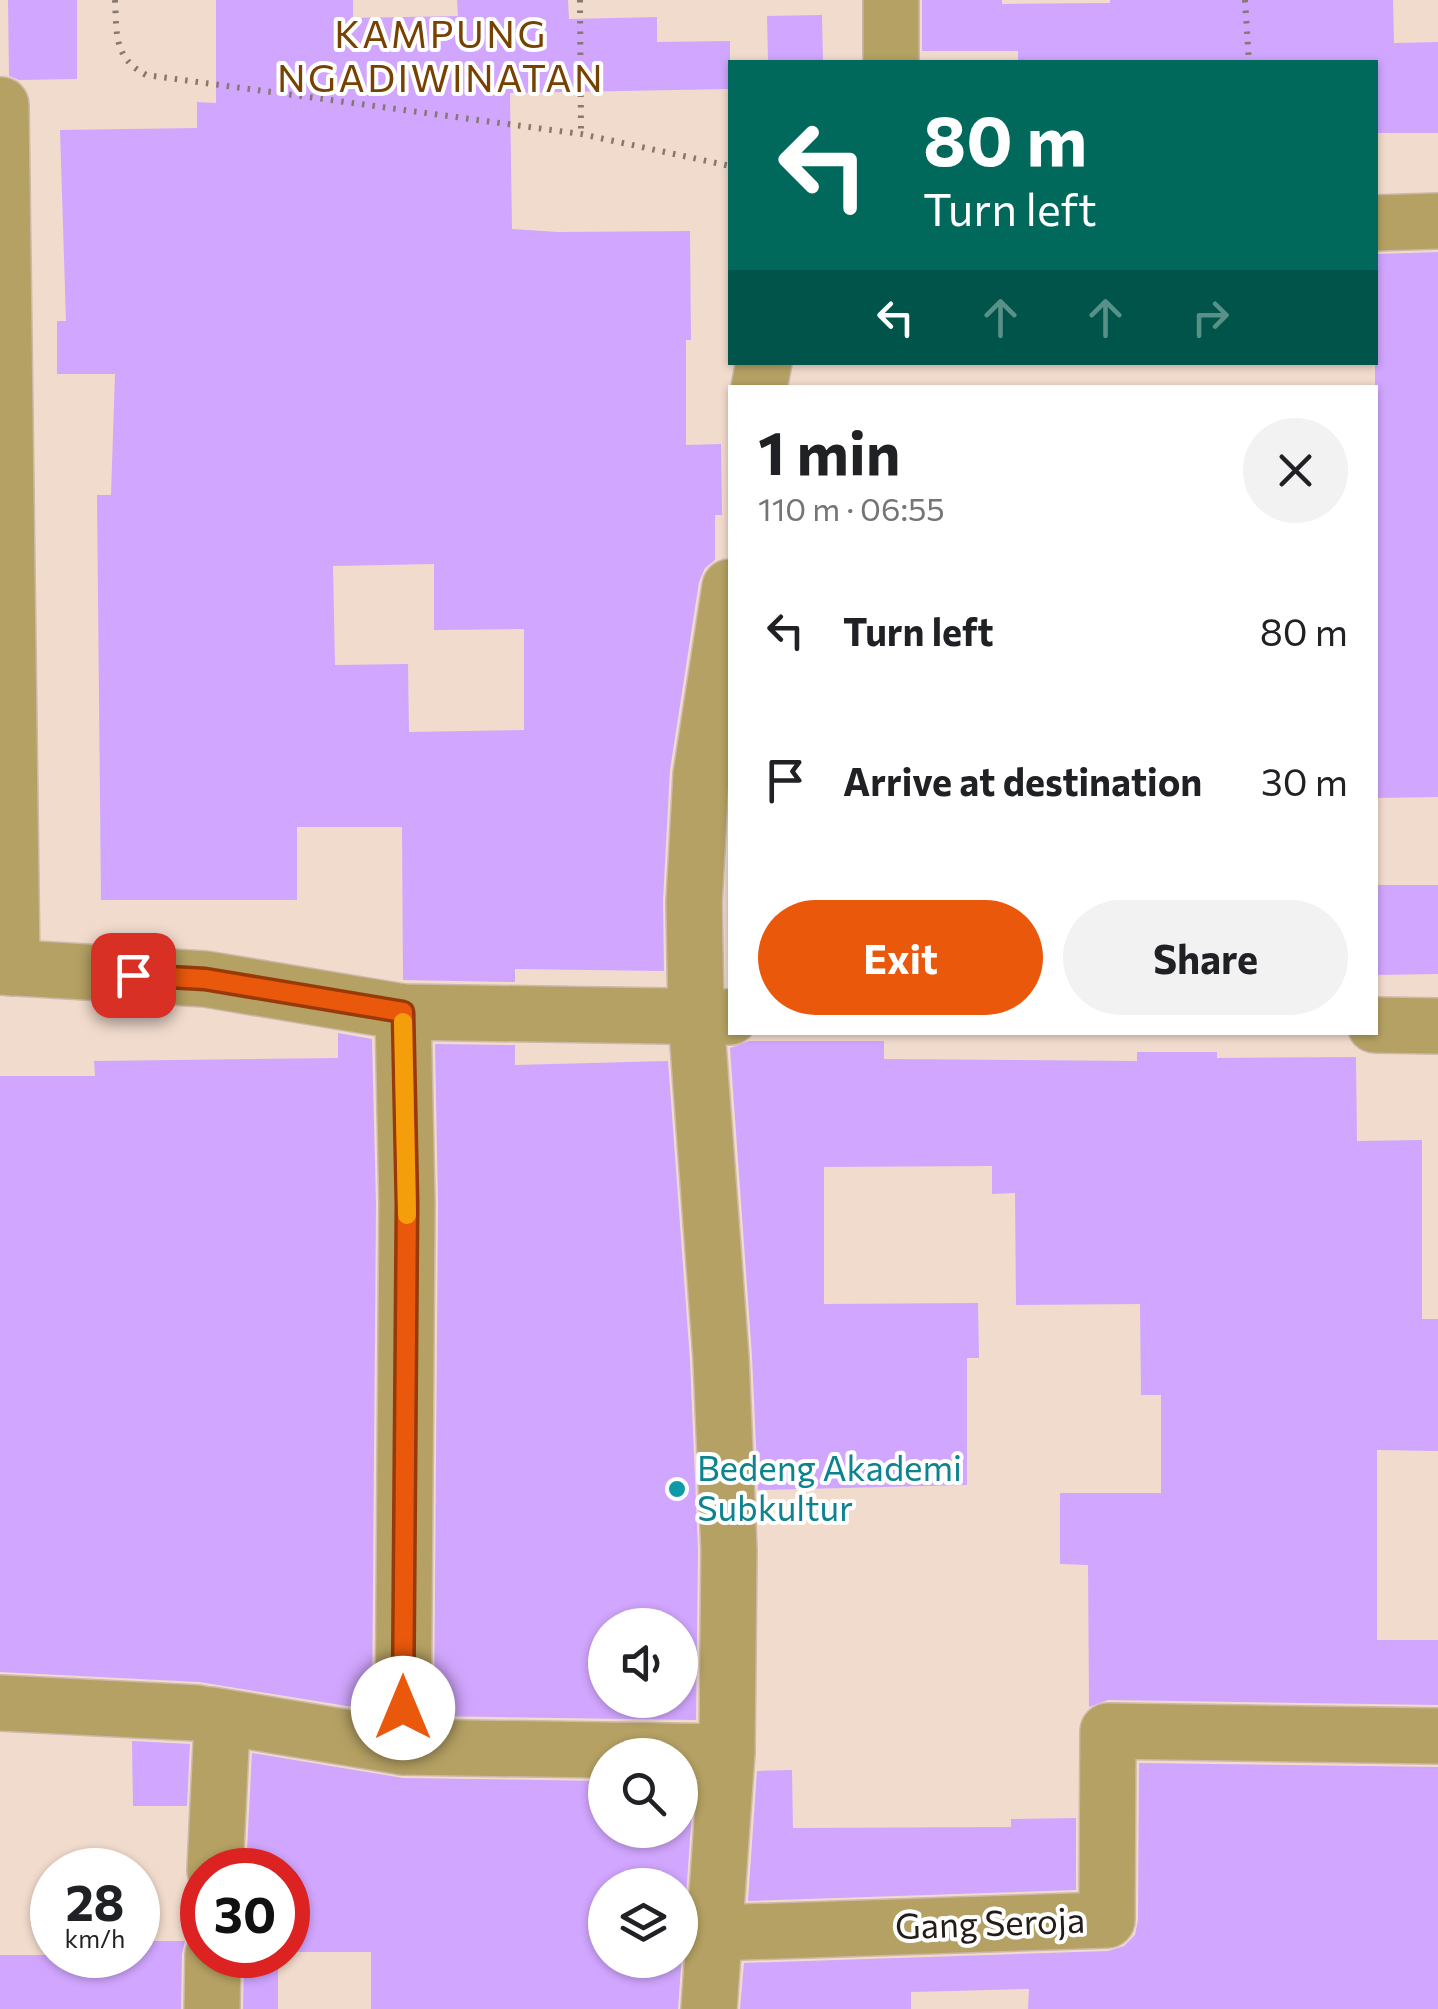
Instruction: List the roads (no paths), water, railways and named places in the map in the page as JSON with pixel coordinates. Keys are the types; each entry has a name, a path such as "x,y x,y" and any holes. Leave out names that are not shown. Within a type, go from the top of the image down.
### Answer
{"street":[{"path":"891,0 892,60"},
{"path":"2,105 6,967 205,979 403,1012 713,1017"},
{"path":"1378,223 1438,221"},
{"path":"709,2009 727,1752 729,1550 713,1017 695,850 728,600"},
{"path":"403,1012 407,1204 403,1747"},
{"path":"1378,1025 1438,1026"},
{"path":"0,1704 212,1716 403,1747 727,1752"},
{"path":"212,1716 222,1724 216,1848"},
{"name":"Gang Seroja","path":"714,1933 1108,1920 1108,1731 1438,1736"},
{"path":"212,2009 213,1978"}],"place":[{"name":"Bedeng Akademi Subkultur","path":"677,1489"}],"district":[{"name":"KAMPUNG NGADIWINATAN","path":"441,56"}]}
